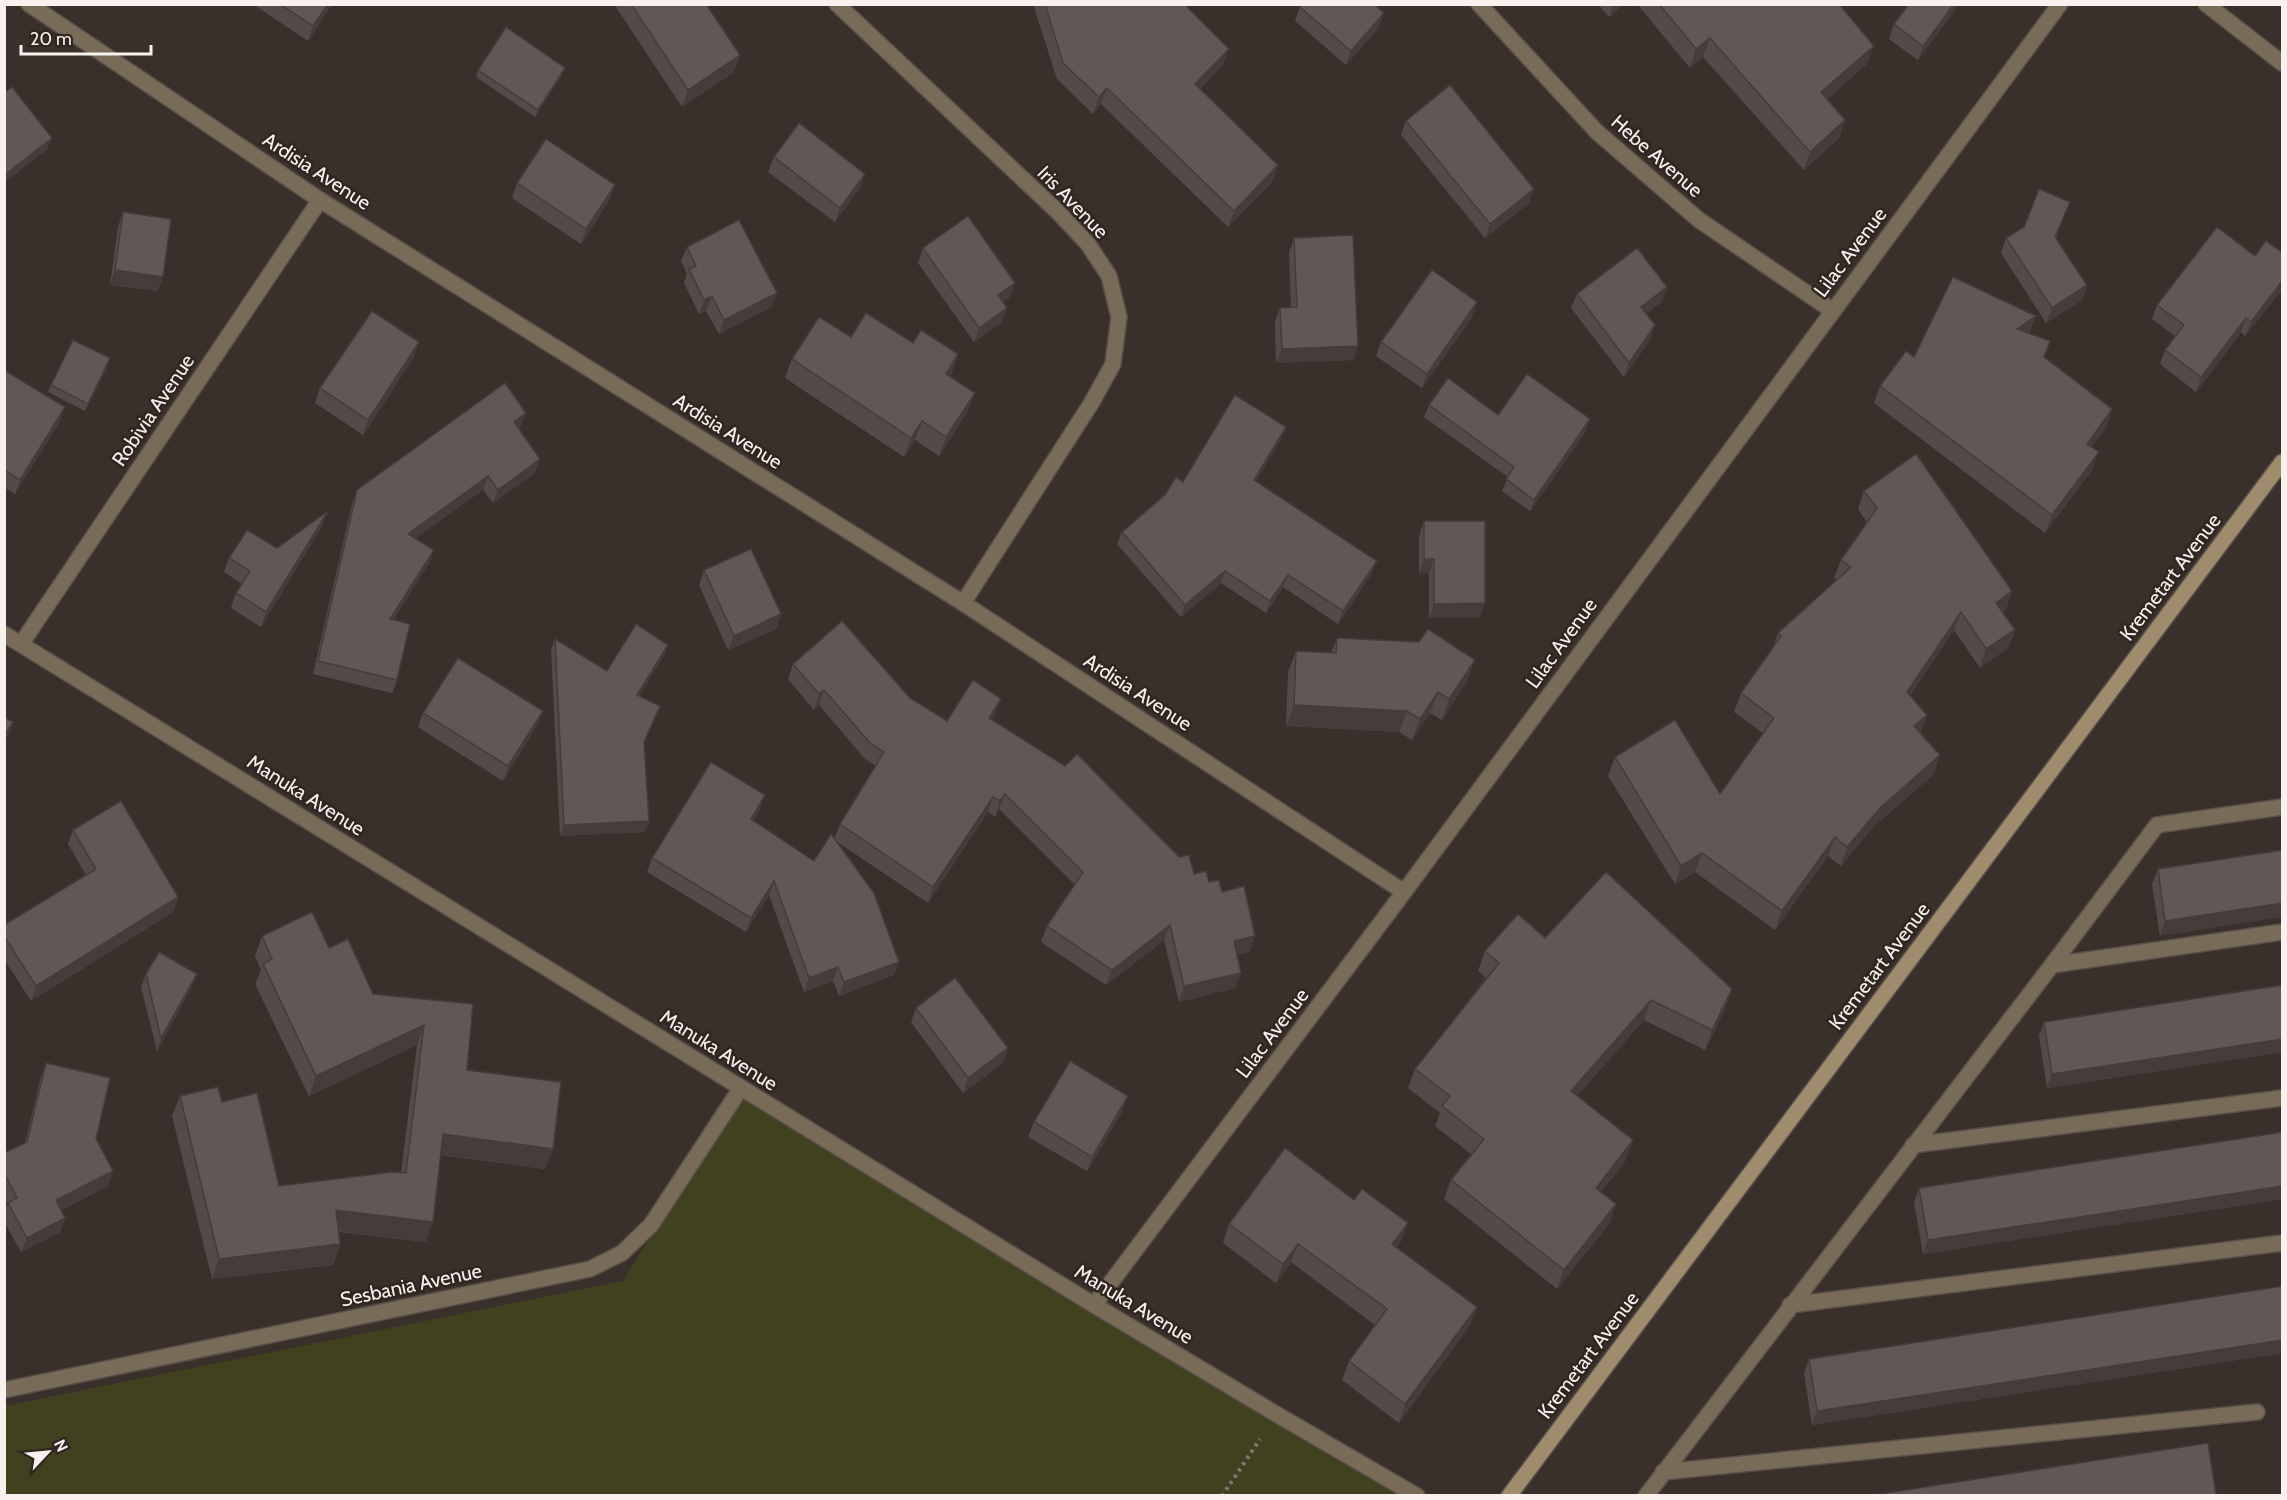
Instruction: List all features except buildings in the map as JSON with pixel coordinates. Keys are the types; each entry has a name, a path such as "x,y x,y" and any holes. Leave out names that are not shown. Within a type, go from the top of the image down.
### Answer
{"street":[{"name":"Ardisia Avenue","path":"29,4 320,200 963,603 1404,892"},
{"name":"Iris Avenue","path":"837,4 1059,213 1088,244 1109,276 1119,317 1113,364 1092,402 963,603"},
{"name":"Hebe Avenue","path":"1479,4 1597,132 1699,219 1833,311"},
{"name":"Lilac Avenue","path":"1094,1305 1404,892 2060,4"},
{"path":"2206,4 2283,63"},
{"name":"Robivia Avenue","path":"21,644 320,200"},
{"name":"Kremetart Avenue","path":"1509,1496 2283,462"},
{"name":"Manuka Avenue","path":"4,634 1094,1305 1417,1496"},
{"path":"1646,1496 2157,825 2283,807"},
{"path":"2052,965 2283,932"},
{"name":"Sesbania Avenue","path":"4,1390 590,1269 622,1253 651,1225 741,1088"},
{"path":"1913,1145 2283,1098"},
{"path":"1790,1305 2283,1243"},
{"path":"1663,1472 2257,1412"}],"path":[{"path":"1222,1496 1276,1414"}],"green space":[{"path":"742,1088 1408,1496 5,1496 5,1406 623,1281"}]}
